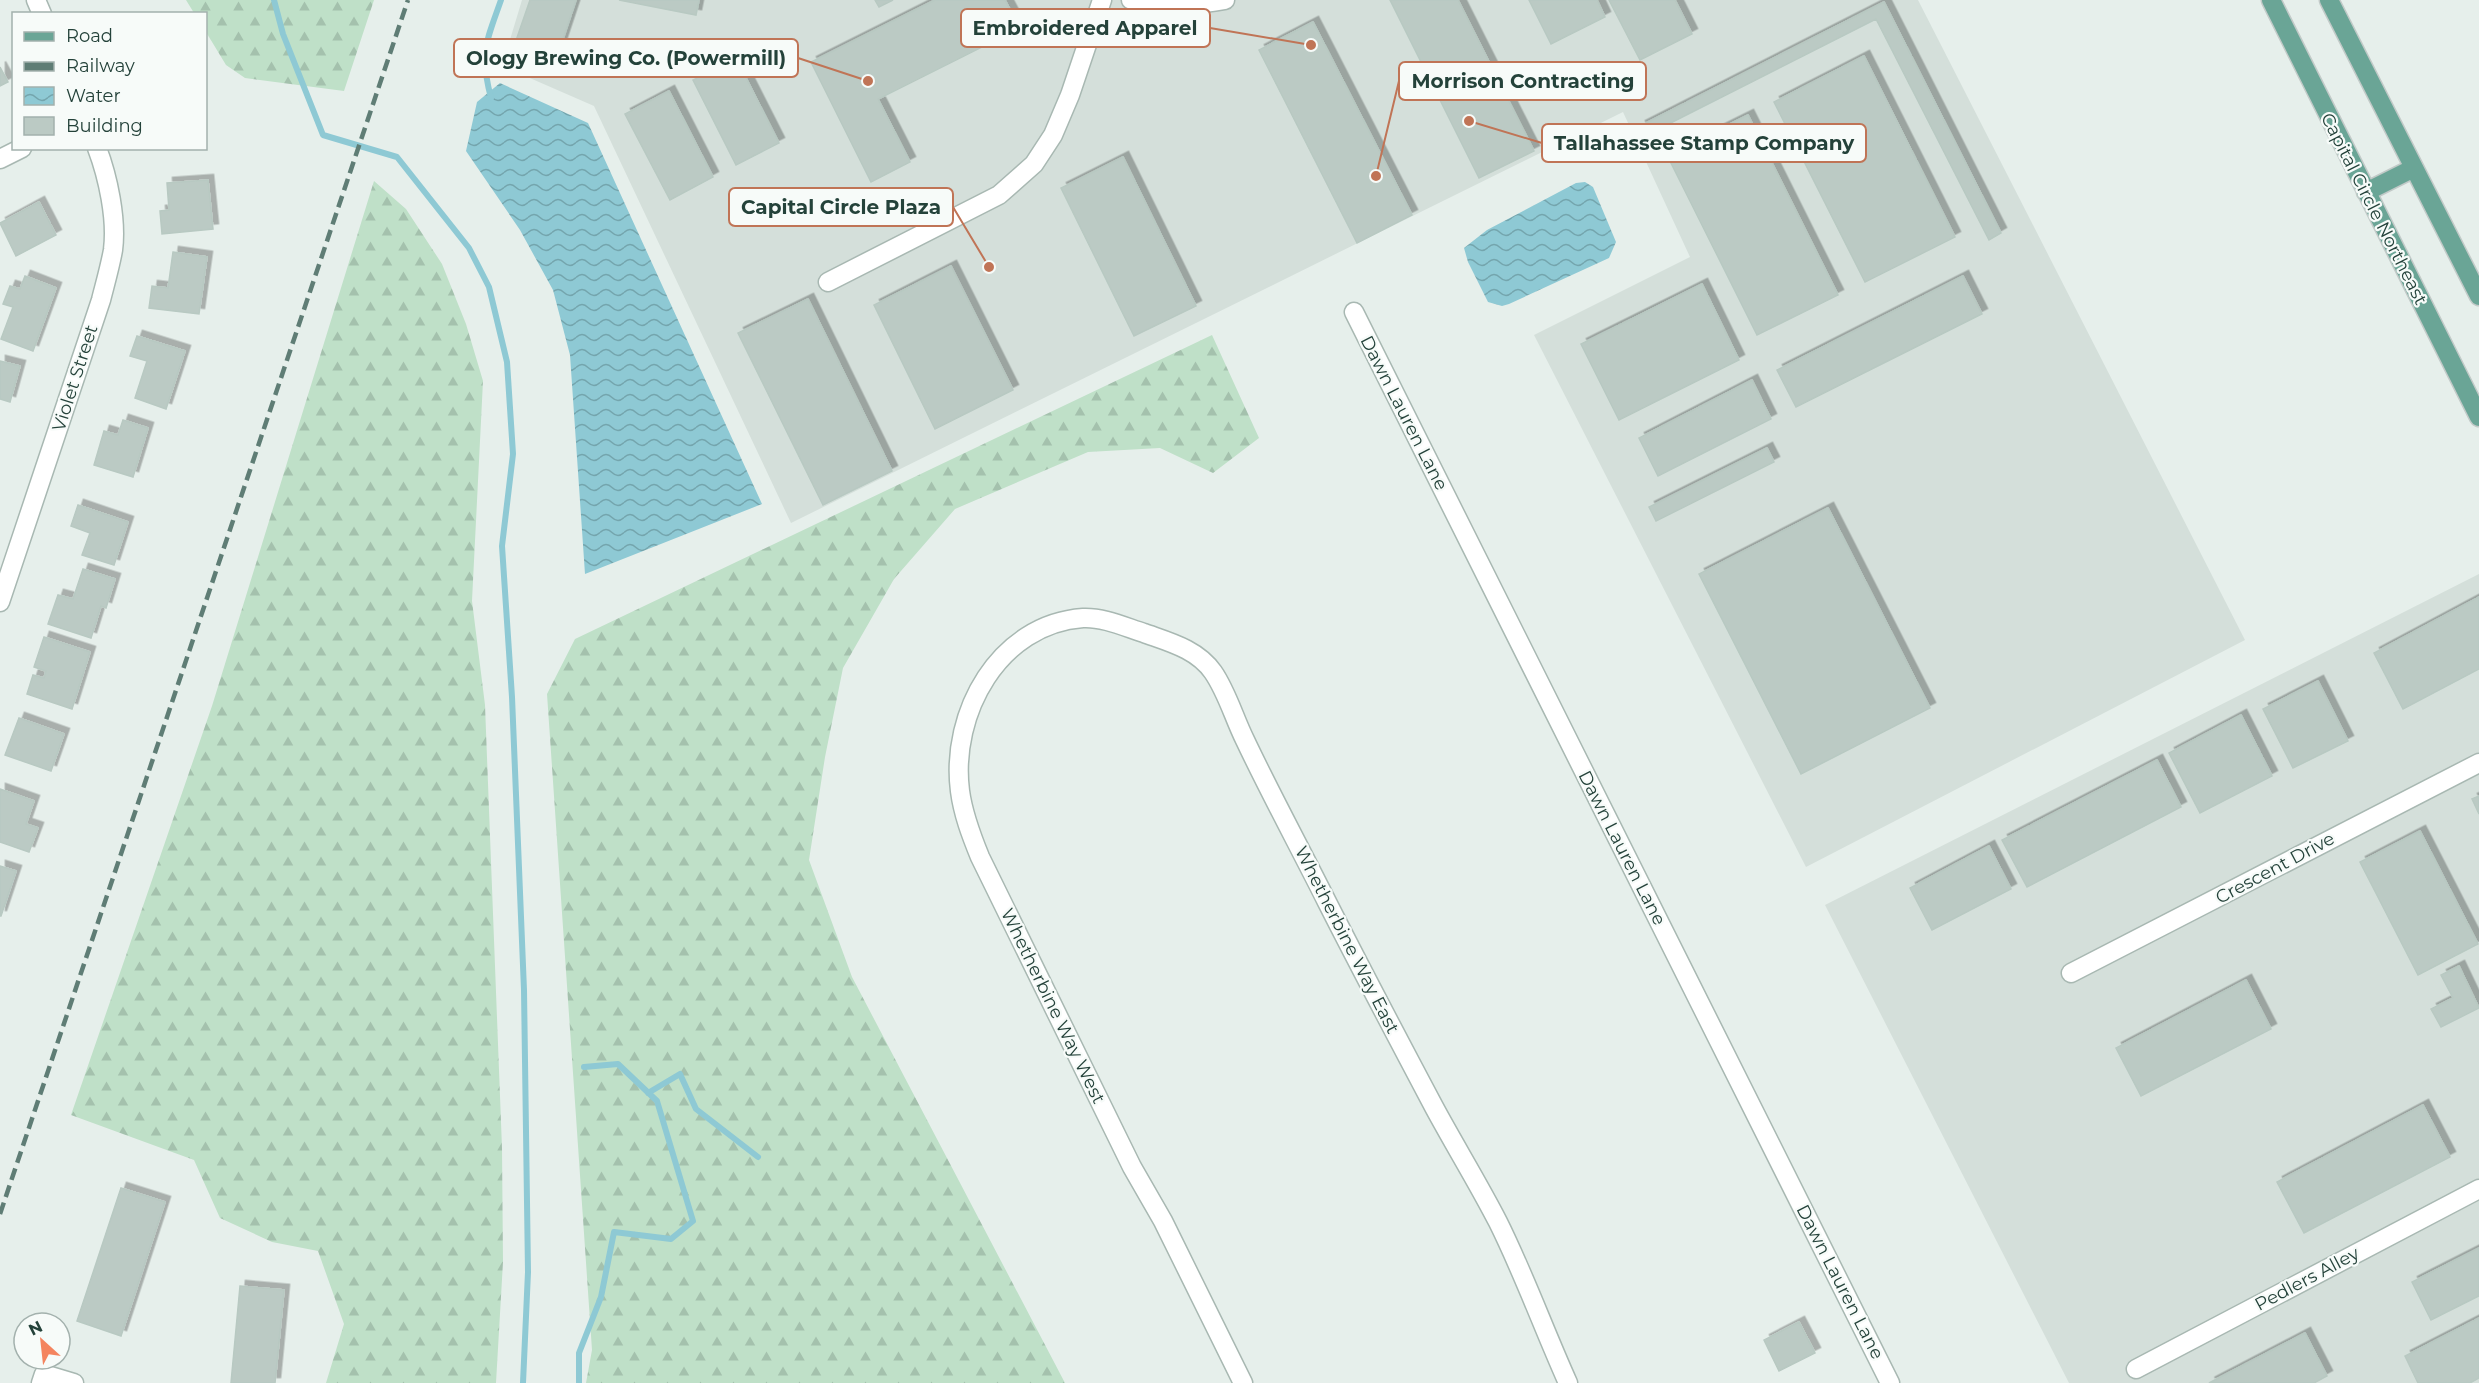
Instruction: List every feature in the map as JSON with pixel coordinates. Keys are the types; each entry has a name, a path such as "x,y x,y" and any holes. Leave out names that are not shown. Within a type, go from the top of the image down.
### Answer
{"main road":[{"name":"Capital Circle Northeast","path":"2271,0 2479,417"},
{"path":"2329,0 2479,296"},
{"path":"2366,192 2414,168"}],"street":[{"path":"828,282 999,195 1034,164 1053,135 1070,95 1102,0"},
{"path":"1131,0 1168,5 1201,5 1225,0"},
{"path":"0,159 18,150"},
{"name":"Violet Street","path":"0,602 101,300 113,249 111,204 104,165 99,150"},
{"name":"Dawn Lauren Lane","path":"1354,312 1890,1383"},
{"name":"Whetherbine Way East","path":"1034,631 1086,618 1113,623 1170,642 1198,655 1214,673 1245,741 1359,964 1499,1225 1568,1383"},
{"name":"Whetherbine Way West","path":"1034,631 1003,654 979,690 967,717 960,742 958,767 960,792 968,828 1132,1167 1163,1221 1243,1383"},
{"name":"Crescent Drive","path":"2071,973 2479,763"},
{"name":"Pedlers Alley","path":"2136,1369 2479,1190"},
{"path":"41,1383 44,1374 74,1383"}],"shaded area":[{"path":"522,0 1918,0 2245,640 1806,867 1534,335 1690,257 1623,112 791,523 594,106 502,66"},
{"path":"2479,574 2479,1383 2069,1383 1825,905"}],"green space":[{"path":"186,0 374,0 344,91 245,78 226,65 207,34 207,12 193,12"},
{"path":"374,181 406,209 442,264 466,324 483,381 472,601 485,705 502,1148 503,1262 496,1383 326,1383 344,1324 318,1251 272,1242 220,1218 194,1160 71,1115 212,706"},
{"path":"1212,335 1259,438 1213,473 1160,448 1088,452 955,509 894,579 843,668 825,757 809,860 852,977 1065,1383 586,1383 592,1350 547,694 575,639"}],"water":[{"path":"500,83 588,123 762,504 585,574 570,355 553,290 520,230 466,151 477,102"},
{"path":"1585,182 1593,187 1616,242 1609,258 1509,304 1502,306 1488,302 1468,262 1464,248 1487,230 1576,183"}],"building":[{"path":"530,0 576,0 553,69 511,55"},
{"path":"619,0 699,0 696,15"},
{"path":"875,0 893,0 879,7"},
{"path":"935,0 1005,0 1020,28 878,99 910,162 871,182 811,62"},
{"path":"1390,0 1458,0 1534,151 1479,178"},
{"path":"1529,0 1597,0 1605,17 1551,44"},
{"path":"1609,0 1675,0 1692,34 1640,60"},
{"path":"1884,2 2001,233 1989,240 1876,19 1645,136 1640,126"},
{"path":"1313,22 1412,215 1357,243 1259,50"},
{"path":"1864,56 1955,237 1865,282 1774,102"},
{"path":"736,58 779,143 736,165 693,80"},
{"path":"0,67 8,82 0,86"},
{"path":"669,91 713,177 670,200 625,114"},
{"path":"1748,115 1838,295 1757,335 1667,155"},
{"path":"1123,157 1196,306 1134,336 1061,188"},
{"path":"208,180 213,229 162,234 160,211 169,210 167,183"},
{"path":"39,202 56,235 16,256 0,223"},
{"path":"173,252 207,257 199,314 149,308 152,286 168,288"},
{"path":"951,266 1013,390 935,429 874,305"},
{"path":"25,276 56,288 33,351 1,339 13,307 3,304 10,286 20,289"},
{"path":"1963,276 1982,314 1796,407 1777,370"},
{"path":"1702,284 1739,360 1619,420 1581,344"},
{"path":"808,299 892,471 823,505 738,333"},
{"path":"137,336 185,351 166,409 135,398 147,361 130,356"},
{"path":"0,361 20,366 10,402 0,399"},
{"path":"1752,380 1771,419 1658,476 1639,438"},
{"path":"123,420 148,428 133,477 94,465 104,431 118,435"},
{"path":"1767,448 1774,462 1656,521 1649,507"},
{"path":"78,505 128,522 114,565 82,555 90,533 71,526"},
{"path":"1828,508 1930,708 1801,774 1699,574"},
{"path":"83,569 115,579 106,608 101,606 91,638 48,624 58,595 73,599"},
{"path":"2479,597 2479,669 2403,709 2374,653"},
{"path":"44,637 90,652 72,709 27,694 33,675 44,678 46,671 34,667"},
{"path":"2318,681 2348,741 2293,768 2263,709"},
{"path":"2241,715 2272,776 2200,813 2169,753"},
{"path":"19,718 64,734 51,771 5,755"},
{"path":"2157,760 2181,807 2027,887 2002,840"},
{"path":"0,789 34,801 26,824 38,828 29,852 0,842"},
{"path":"2479,796 2479,814 2472,799"},
{"path":"2420,831 2478,944 2418,975 2360,862"},
{"path":"1989,846 2011,889 1932,930 1910,888"},
{"path":"0,866 16,871 1,916 0,916"},
{"path":"2459,966 2479,1008 2441,1027 2431,1009 2453,998 2441,975"},
{"path":"2246,980 2271,1029 2141,1096 2116,1048"},
{"path":"2423,1105 2450,1157 2304,1233 2277,1182"},
{"path":"121,1188 165,1202 121,1336 77,1321"},
{"path":"2479,1248 2479,1296 2431,1320 2412,1282"},
{"path":"240,1286 284,1290 275,1383 231,1383"},
{"path":"2479,1318 2479,1378 2470,1383 2418,1383 2405,1356"},
{"path":"1799,1322 1815,1353 1779,1371 1764,1340"},
{"path":"2305,1333 2327,1376 2314,1383 2209,1383"}],"waterway":[{"path":"274,0 283,34 323,135 397,157 469,248 489,287 507,362 513,454 502,546 512,697 524,990 528,1272 523,1383"},
{"path":"491,98 485,69 486,48 501,0"},
{"path":"579,1383 579,1353 601,1297 614,1232 671,1239 693,1221 657,1101 618,1064 584,1067"},
{"path":"648,1093 680,1074 696,1109 758,1157"}],"railway":[{"path":"0,1214 408,0"}],"place":[{"name":"Embroidered Apparel","path":"1311,45"},
{"name":"Ology Brewing Co. (Powermill)","path":"868,81"},
{"name":"Tallahassee Stamp Company","path":"1469,121"},
{"name":"Morrison Contracting","path":"1376,176"},
{"name":"Capital Circle Plaza","path":"989,267"}]}
